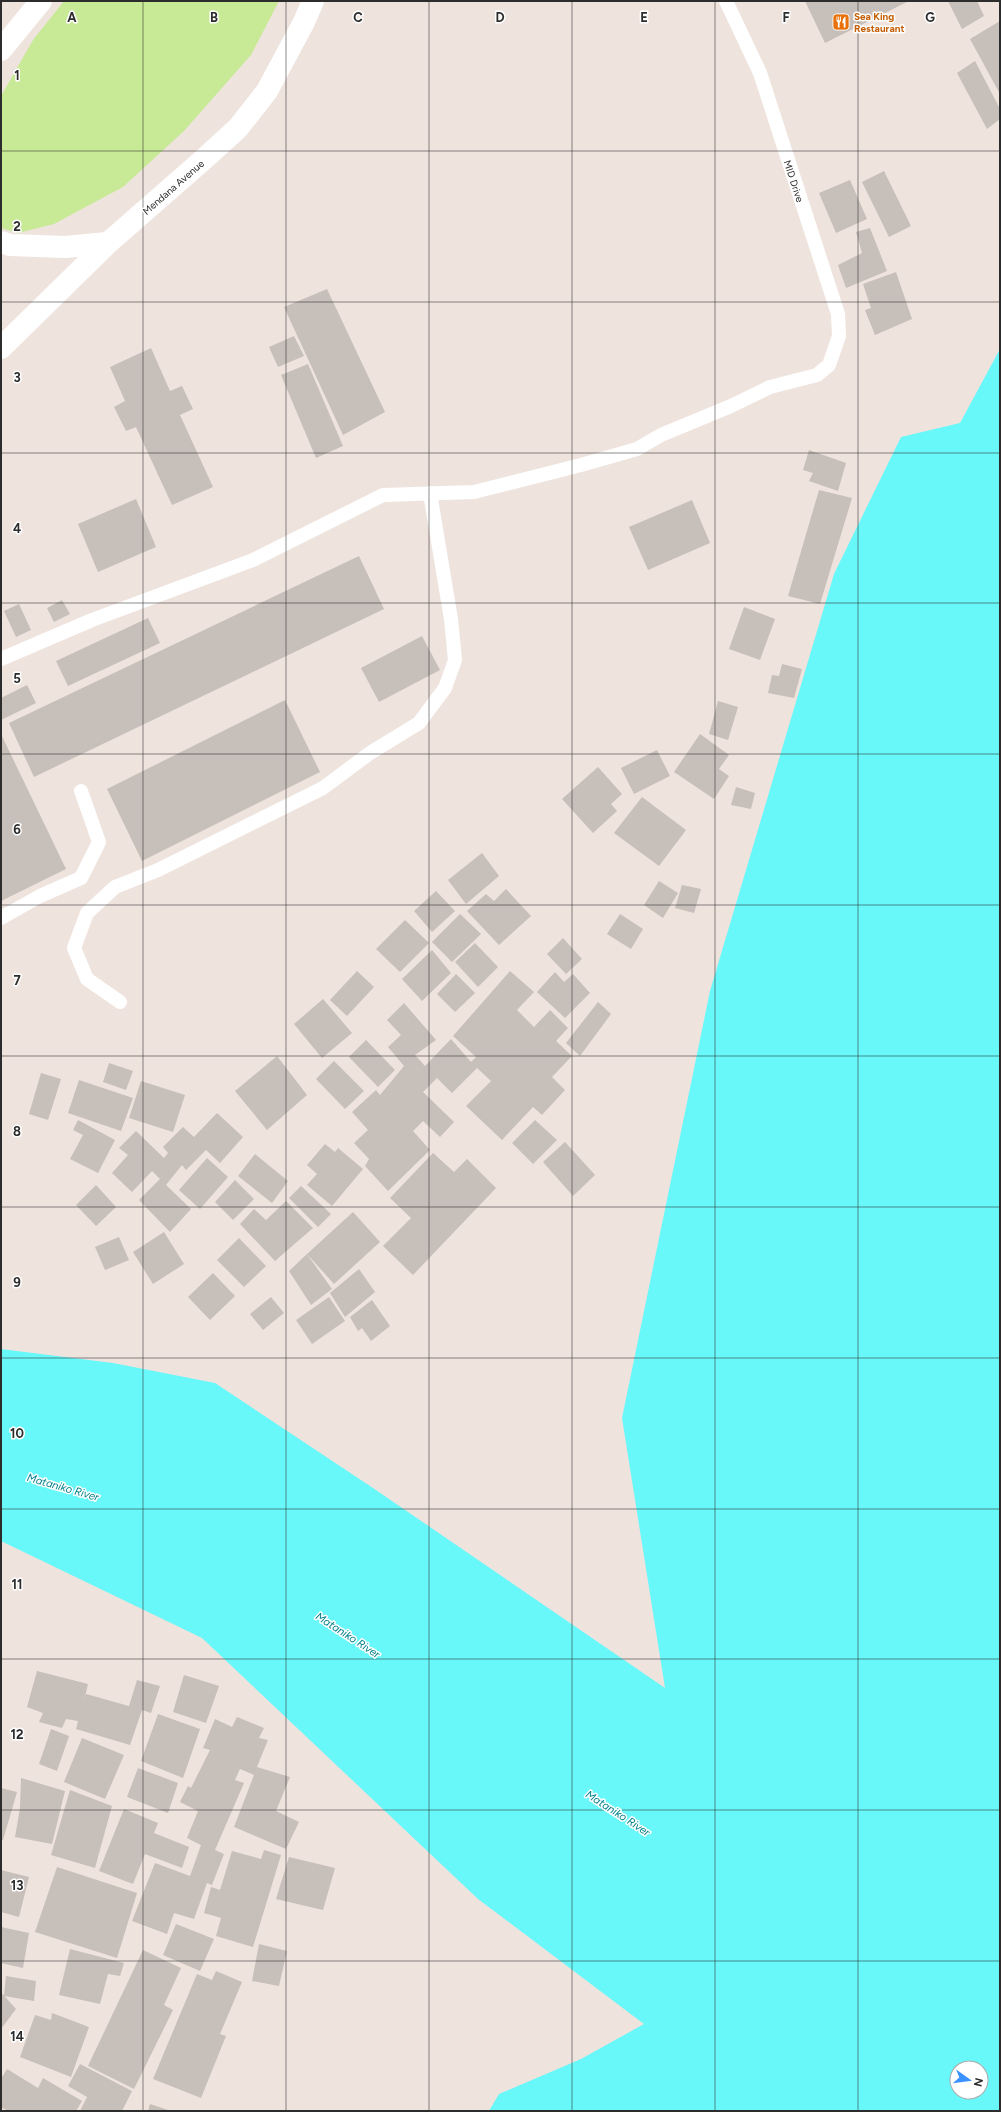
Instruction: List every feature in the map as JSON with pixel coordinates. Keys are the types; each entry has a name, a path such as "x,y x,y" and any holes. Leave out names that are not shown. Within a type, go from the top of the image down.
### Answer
{"main road":[{"path":"1,50 41,1"},
{"name":"Mendana Avenue","path":"1,348 108,243 238,128 267,90 304,22 313,1"},
{"path":"1,242 10,245 65,247 108,243"}],"lane":[{"name":"MID Drive","path":"430,493 474,492 637,449 661,435 731,406 770,387 817,375 830,366 839,336 838,314 760,73 726,1"},
{"path":"1,659 92,620 253,560 383,495 430,493 451,620 455,660 445,688 419,723 370,753 323,788 158,870 115,887 87,913 74,948 87,979 120,1002"},
{"path":"1,918 40,896 81,878 99,842 81,791"}],"green space":[{"path":"64,1 279,1 251,55 184,131 123,187 54,224 18,233 1,228 1,96 33,40"}],"water":[{"name":"Mataniko River","path":"1000,349 1000,2111 489,2111 499,2094 581,2059 644,2024 478,1899 202,1638 1,1541 1,1349 113,1363 215,1383 373,1488 665,1688 622,1418 710,991 834,574 901,437 960,423"}],"building":[{"name":"Sea King Restaurant","path":"805,1 909,1 825,43"},
{"path":"948,1 977,1 984,16 962,29"},
{"path":"1000,21 1000,94 970,39"},
{"path":"975,61 1000,109 1000,119 987,129 957,73"},
{"path":"884,171 911,226 889,237 862,182"},
{"path":"850,180 867,219 836,233 819,193"},
{"path":"870,228 887,271 846,288 838,265 862,253 856,232"},
{"path":"896,272 912,319 875,335 865,310 871,308 863,284"},
{"path":"327,289 385,412 343,435 284,307"},
{"path":"294,336 304,356 278,367 269,347"},
{"path":"151,348 170,391 182,386 193,409 180,415 213,487 172,505 136,427 126,431 114,407 125,401 110,367"},
{"path":"308,364 343,446 316,458 281,375"},
{"path":"809,450 846,463 838,491 809,481 813,473 803,470"},
{"path":"819,490 852,498 820,604 788,596"},
{"path":"136,499 156,547 98,572 78,524"},
{"path":"692,500 710,543 648,570 629,527"},
{"path":"359,556 384,609 34,777 9,723"},
{"path":"62,600 70,614 54,622 47,608"},
{"path":"19,604 31,630 16,637 4,611"},
{"path":"744,607 775,619 760,660 729,649"},
{"path":"148,618 160,643 68,686 56,661"},
{"path":"422,636 440,670 379,702 361,668"},
{"path":"782,664 802,669 794,698 768,693 772,675 779,676"},
{"path":"27,685 36,703 1,720 1,698"},
{"path":"285,700 320,772 142,861 107,789"},
{"path":"718,701 738,707 728,740 709,734"},
{"path":"1,734 66,869 1,901"},
{"path":"700,734 729,755 719,769 729,776 714,799 674,772"},
{"path":"657,750 670,776 634,794 621,768"},
{"path":"598,767 622,794 611,804 617,811 593,833 562,799"},
{"path":"736,787 755,793 751,809 731,805"},
{"path":"642,797 686,830 659,866 614,833"},
{"path":"482,853 499,876 466,904 448,880"},
{"path":"659,881 678,893 663,918 644,905"},
{"path":"682,885 701,889 694,913 675,908"},
{"path":"506,889 531,916 499,945 467,911 486,894 494,901"},
{"path":"436,891 455,911 432,932 414,911"},
{"path":"460,914 481,934 452,962 432,942"},
{"path":"620,914 643,929 631,949 607,934"},
{"path":"405,920 429,943 400,972 376,949"},
{"path":"563,938 582,959 566,974 547,954"},
{"path":"475,943 498,967 478,987 455,962"},
{"path":"432,950 451,973 422,1001 402,979"},
{"path":"357,971 374,987 347,1016 330,1000"},
{"path":"510,971 534,992 517,1010 534,1027 550,1010 568,1028 556,1041 572,1056 552,1077 565,1090 542,1115 533,1107 502,1140 466,1106 491,1081 477,1068 452,1093 437,1078 423,1092 454,1122 440,1137 423,1121 413,1131 430,1150 388,1191 365,1166 369,1159 354,1143 368,1130 352,1112 376,1090 380,1095 404,1066 388,1047 401,1035 387,1020 404,1003 436,1040 415,1055 425,1066 451,1039 471,1062 476,1057 453,1036"},
{"path":"555,972 564,982 573,974 590,993 565,1018 537,992"},
{"path":"456,974 475,993 455,1012 437,994"},
{"path":"323,999 352,1033 322,1058 294,1024"},
{"path":"598,1002 611,1014 580,1056 566,1043"},
{"path":"366,1040 395,1070 378,1087 349,1057"},
{"path":"277,1056 307,1095 267,1130 235,1091"},
{"path":"334,1061 364,1091 345,1109 316,1079"},
{"path":"109,1063 133,1071 126,1090 103,1082"},
{"path":"41,1073 61,1079 48,1120 29,1114"},
{"path":"79,1080 133,1098 121,1131 68,1113"},
{"path":"141,1081 185,1095 173,1132 129,1118"},
{"path":"217,1113 243,1137 220,1163 206,1150 186,1170 182,1165 166,1185 191,1209 170,1232 139,1200 160,1179 152,1171 132,1192 112,1173 128,1155 119,1148 136,1131 164,1158 168,1153 163,1147 183,1127 194,1137"},
{"path":"78,1120 115,1140 98,1173 70,1159 83,1135 73,1130"},
{"path":"535,1120 557,1140 533,1164 512,1143"},
{"path":"565,1142 595,1175 573,1196 543,1162"},
{"path":"325,1144 335,1152 338,1148 363,1169 332,1206 307,1185 317,1174 307,1165"},
{"path":"433,1153 454,1172 467,1159 496,1188 413,1275 383,1246 411,1218 390,1198"},
{"path":"255,1154 288,1181 272,1203 238,1176"},
{"path":"207,1158 228,1177 200,1209 179,1190"},
{"path":"235,1180 254,1199 233,1220 215,1202"},
{"path":"96,1185 116,1207 96,1226 76,1205"},
{"path":"301,1186 331,1214 318,1227 289,1198"},
{"path":"286,1201 313,1228 275,1261 240,1224 254,1209 266,1220"},
{"path":"353,1212 380,1242 334,1284 307,1254"},
{"path":"164,1232 184,1264 153,1284 133,1252"},
{"path":"119,1237 129,1260 105,1270 95,1247"},
{"path":"239,1238 266,1266 244,1287 217,1260"},
{"path":"307,1254 332,1289 311,1305 289,1271"},
{"path":"359,1269 375,1292 345,1317 330,1293"},
{"path":"213,1273 235,1296 210,1320 188,1297"},
{"path":"271,1297 284,1313 263,1330 250,1314"},
{"path":"329,1297 345,1321 312,1344 296,1320"},
{"path":"372,1300 390,1326 371,1341 362,1328 358,1331 350,1317"},
{"path":"37,1671 88,1684 84,1701 86,1694 129,1706 137,1680 160,1686 151,1713 142,1710 130,1745 76,1729 78,1721 66,1719 62,1728 39,1722 43,1713 27,1707"},
{"path":"184,1675 219,1686 206,1723 173,1712"},
{"path":"158,1714 200,1729 183,1778 141,1761"},
{"path":"237,1717 264,1728 259,1738 268,1740 257,1767 290,1777 276,1811 299,1822 286,1849 234,1827 254,1775 240,1769 235,1780 244,1783 215,1850 224,1854 212,1885 207,1883 194,1919 174,1913 167,1934 132,1921 155,1863 190,1876 201,1845 187,1838 198,1811 180,1802 188,1786 191,1788 210,1750 203,1748 215,1719 232,1727"},
{"path":"51,1729 69,1736 57,1771 39,1764"},
{"path":"82,1738 124,1755 105,1799 64,1782"},
{"path":"138,1768 178,1783 168,1813 127,1797"},
{"path":"21,1778 65,1791 52,1844 15,1837 20,1808"},
{"path":"1,1788 17,1792 3,1840 1,1840"},
{"path":"70,1790 112,1806 95,1868 51,1855"},
{"path":"124,1809 158,1823 154,1833 189,1847 182,1868 145,1854 133,1884 99,1871"},
{"path":"264,1850 281,1855 253,1947 216,1936 221,1918 204,1913 211,1887 220,1890 232,1851 261,1859"},
{"path":"289,1857 335,1868 323,1910 276,1899"},
{"path":"57,1867 137,1893 117,1958 35,1932"},
{"path":"1,1870 29,1877 19,1917 1,1912"},
{"path":"176,1924 214,1939 200,1971 163,1955"},
{"path":"1,1927 29,1933 23,1968 1,1963"},
{"path":"259,1944 287,1951 279,1986 252,1981"},
{"path":"70,1949 124,1963 120,1976 108,1974 100,2004 59,1995"},
{"path":"143,1950 181,1968 164,2005 173,2010 134,2089 88,2066"},
{"path":"216,1971 242,1982 220,2034 226,2036 201,2098 153,2079 197,1974 212,1980"},
{"path":"6,1976 36,1981 34,2001 4,1996"},
{"path":"1,1992 16,2009 1,2029"},
{"path":"52,2013 89,2027 71,2077 20,2057 35,2015 51,2020"},
{"path":"80,2064 132,2091 122,2111 80,2111 87,2097 68,2086"},
{"path":"7,2069 38,2088 43,2078 82,2101 76,2111 8,2111 1,2107 1,2079"},
{"path":"150,2104 171,2111 148,2111"}],"place":[{"name":"Sea King Restaurant","path":"841,22"}]}
